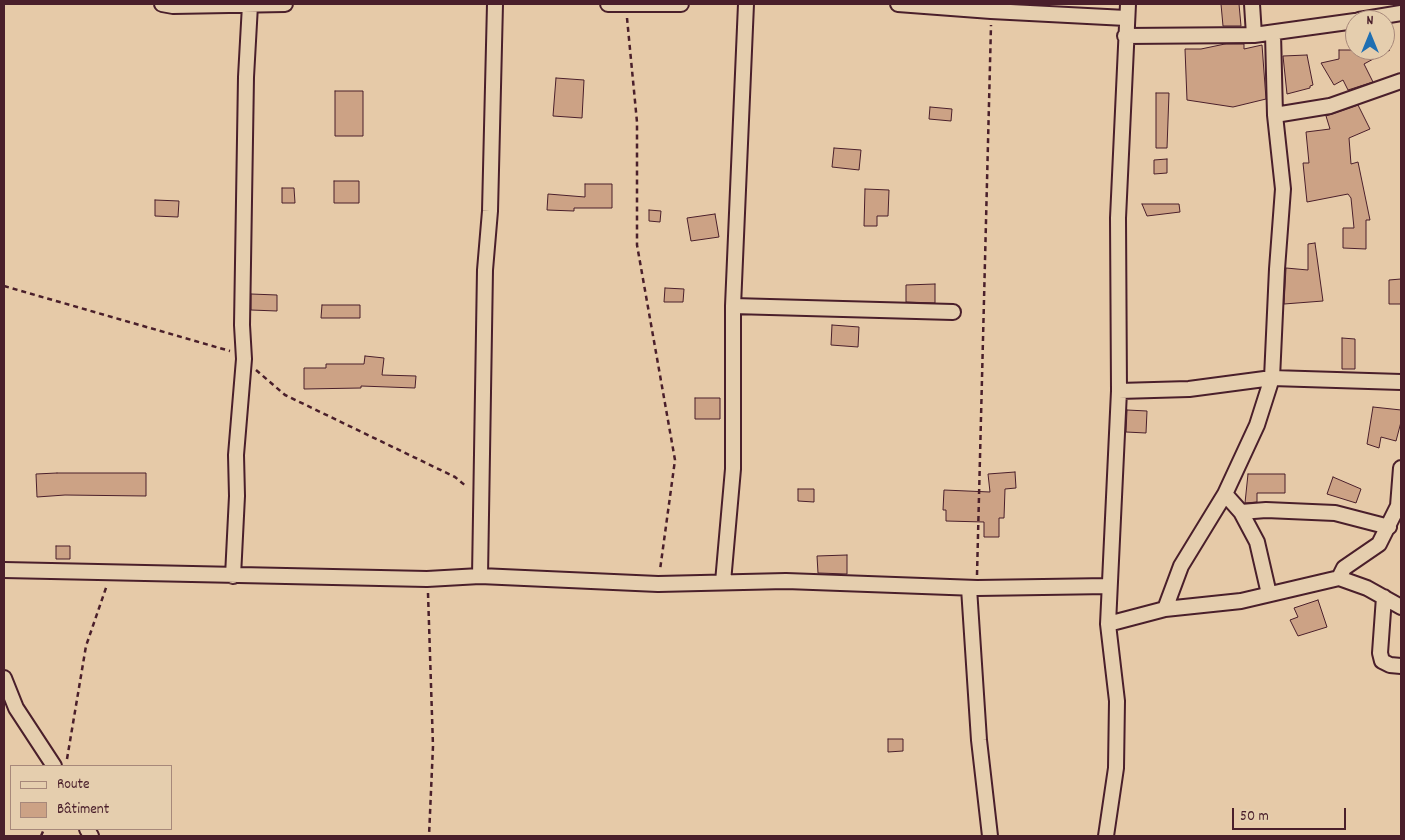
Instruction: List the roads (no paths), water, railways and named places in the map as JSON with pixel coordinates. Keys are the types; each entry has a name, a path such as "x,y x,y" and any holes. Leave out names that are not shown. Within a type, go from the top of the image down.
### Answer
{"street":[{"path":"162,4 173,6 285,4"},
{"path":"480,576 485,270 490,210 495,4"},
{"path":"608,4 681,4"},
{"path":"723,582 733,460 733,306 746,4"},
{"path":"898,4 1126,18"},
{"path":"1106,836 1116,768 1117,700 1108,624 1119,391 1118,218 1125,36 1128,4"},
{"path":"1252,4 1254,35"},
{"path":"233,576 237,496 236,455 244,359 242,325 246,77 250,5"},
{"path":"1125,36 1254,35 1345,22"},
{"path":"1165,609 1181,566 1225,494 1256,425 1272,378 1276,269 1283,189 1274,115 1273,33"},
{"path":"1274,115 1330,106 1401,81"},
{"path":"733,306 953,312"},
{"path":"1119,391 1189,389 1272,378 1401,382"},
{"path":"1339,578 1344,568 1379,544 1389,527 1398,506 1401,468"},
{"path":"1225,494 1241,512 1257,542 1269,594"},
{"path":"1241,512 1266,510 1335,513 1389,527"},
{"path":"4,570 111,574 427,579 480,576 658,584 786,581 973,588 1109,586"},
{"path":"1108,624 1165,609 1241,601 1339,578 1367,588 1401,607"},
{"path":"973,588 978,740 990,836"},
{"path":"1384,598 1380,653 1382,661 1390,665 1401,666"},
{"path":"4,678 16,708 53,765"}]}
